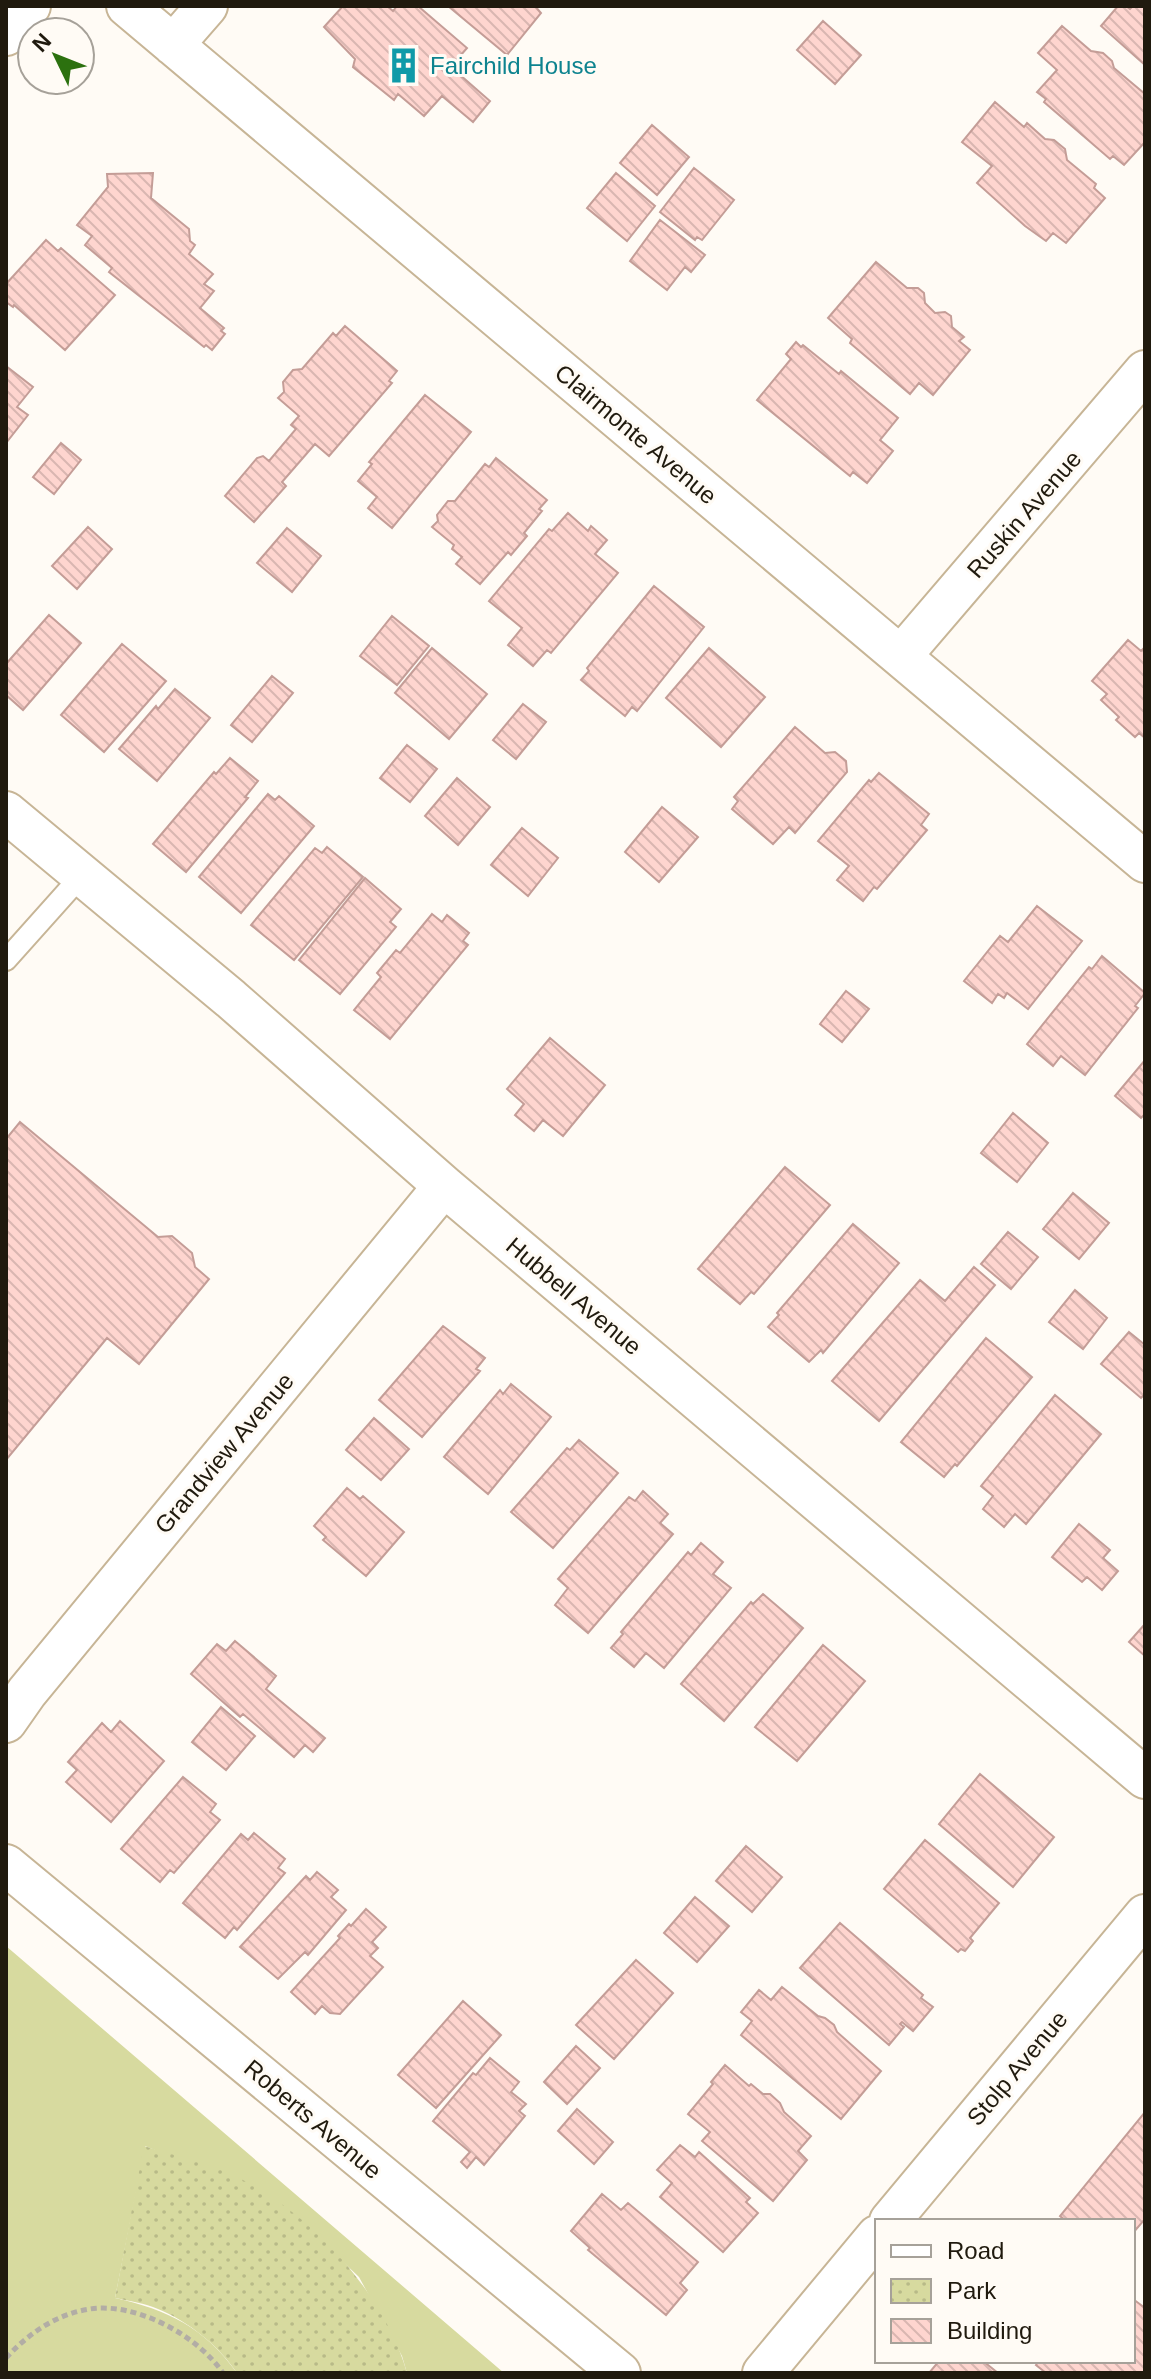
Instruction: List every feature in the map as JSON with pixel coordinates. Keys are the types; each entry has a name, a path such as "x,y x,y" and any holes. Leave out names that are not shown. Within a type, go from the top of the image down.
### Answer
{"street":[{"path":"6,35 30,6"},
{"name":"Clairmonte Avenue","path":"127,6 1145,862"},
{"path":"173,45 207,6"},
{"name":"Ruskin Avenue","path":"901,656 1145,371"},
{"name":"Hubbell Avenue","path":"6,812 231,999 444,1186 1145,1778"},
{"name":"Grandview Avenue","path":"6,1722 27,1692 444,1186"},
{"name":"Roberts Avenue","path":"6,1865 620,2373"},
{"name":"Stolp Avenue","path":"892,2219 1145,1915"},
{"path":"763,2373 875,2238"}],"lane":[{"path":"6,960 82,875"}],"path":[{"path":"6,2358 22,2340 55,2319 91,2308 129,2311 163,2322 192,2342 223,2373"}],"green space":[{"path":"6,1946 504,2373 407,2373 402,2356 359,2277 297,2218 262,2192 145,2146 115,2298 152,2308 184,2323 211,2344 237,2373 6,2373"},
{"path":"144,2146 212,2166 251,2184 309,2226 359,2280 396,2342 407,2373 237,2373 202,2335 170,2314 115,2298"}],"building":[{"name":"Fairchild House","path":"343,6 387,6 393,11 397,6 418,6 467,48 453,64 462,72 459,74 490,101 473,122 442,96 424,116 398,94 394,100 353,67 355,59 324,27"},
{"path":"448,6 535,6 541,13 507,55"},
{"path":"1118,6 1130,9 1145,6 1145,65 1101,26"},
{"path":"823,21 861,55 835,84 797,50"},
{"path":"1062,26 1091,51 1103,53 1112,61 1114,68 1145,94 1145,142 1124,165 1113,156 1110,159 1044,102 1046,99 1037,92 1057,70 1038,53"},
{"path":"995,102 1024,127 1027,123 1045,139 1054,140 1065,149 1067,160 1096,184 1094,188 1105,198 1066,243 1053,233 1046,241 977,183 992,166 962,142"},
{"path":"652,125 689,157 657,195 620,163"},
{"path":"694,168 734,200 702,240 697,237 695,240 660,212"},
{"path":"153,173 151,198 189,229 190,241 195,245 189,254 213,274 204,284 214,291 200,308 224,328 221,331 225,334 212,350 206,345 204,347 109,272 112,268 85,245 92,236 77,225 108,187 107,174"},
{"path":"616,173 655,206 627,241 587,208"},
{"path":"660,220 705,255 691,272 685,267 667,290 630,261"},
{"path":"46,240 58,251 61,248 115,295 65,350 14,305 6,302 6,284"},
{"path":"876,262 907,288 918,288 924,293 925,303 935,313 945,312 951,316 952,327 964,337 959,341 970,350 933,395 919,383 910,394 850,343 852,339 828,318"},
{"path":"345,326 397,371 389,381 392,383 329,456 315,444 282,482 286,486 254,522 225,496 257,458 263,456 269,461 296,429 291,425 299,416 278,398 284,392 283,382 293,370 302,369 333,333 336,336"},
{"path":"796,342 839,374 841,371 898,418 880,440 893,451 867,483 853,472 850,476 757,400 791,359 786,354"},
{"path":"6,366 33,387 17,407 28,415 6,443"},
{"path":"425,395 471,432 392,528 368,508 377,497 358,481 372,464 369,462"},
{"path":"61,443 81,460 54,494 33,477"},
{"path":"496,458 547,500 524,533 527,536 480,584 456,564 462,557 452,549 454,545 432,527 448,501 455,501 485,464 489,467"},
{"path":"568,513 588,531 591,526 607,540 595,554 618,573 551,653 547,650 533,666 508,645 522,628 489,601 549,529 552,531"},
{"path":"88,527 112,549 77,589 52,566"},
{"path":"287,528 321,556 292,592 257,563"},
{"path":"654,586 704,627 637,711 632,707 625,716 581,680 589,671 587,668"},
{"path":"49,615 81,643 23,710 6,695 6,664"},
{"path":"392,616 429,646 397,685 360,656"},
{"path":"1128,640 1141,651 1145,647 1145,738 1139,733 1135,737 1116,720 1119,717 1101,700 1107,694 1092,681"},
{"path":"122,644 166,681 104,752 61,715"},
{"path":"432,648 487,694 449,739 395,693"},
{"path":"709,648 765,697 721,747 666,698"},
{"path":"272,676 293,693 252,742 231,725"},
{"path":"175,689 210,718 157,781 119,749"},
{"path":"523,704 546,722 516,759 493,740"},
{"path":"795,727 825,753 835,752 846,761 847,772 795,833 789,827 773,844 732,809 738,801 734,797"},
{"path":"407,745 437,769 410,802 380,778"},
{"path":"230,758 258,781 245,797 248,798 186,872 153,844 214,772 216,774"},
{"path":"879,773 929,814 921,825 927,830 863,901 837,880 849,866 818,841 869,780 871,782"},
{"path":"457,778 490,807 458,845 425,816"},
{"path":"268,794 275,800 279,796 314,826 241,913 199,877"},
{"path":"662,807 698,837 659,882 625,852"},
{"path":"522,828 558,858 528,896 491,865"},
{"path":"327,847 363,877 294,960 251,925 315,848 322,853"},
{"path":"365,878 401,909 390,922 396,927 340,994 299,960"},
{"path":"1037,906 1082,941 1028,1009 1007,993 1004,998 998,994 992,1003 964,981 1000,936 1008,942"},
{"path":"432,914 442,922 447,915 469,933 463,941 468,945 390,1039 354,1010 381,977 377,973 396,950 400,953"},
{"path":"1102,956 1145,993 1135,1006 1138,1008 1085,1075 1061,1056 1053,1066 1027,1044 1089,967 1092,969"},
{"path":"846,991 869,1009 842,1042 820,1024"},
{"path":"550,1038 605,1085 563,1136 543,1120 534,1131 515,1115 524,1104 507,1089"},
{"path":"1145,1060 1145,1114 1141,1118 1115,1096"},
{"path":"1013,1113 1048,1143 1017,1182 981,1153"},
{"path":"20,1122 158,1237 172,1236 192,1253 195,1267 209,1279 139,1364 107,1338 6,1460 6,1139"},
{"path":"785,1167 830,1205 754,1294 751,1292 740,1304 698,1269"},
{"path":"1073,1193 1109,1223 1079,1259 1043,1229"},
{"path":"853,1224 899,1263 823,1353 821,1350 809,1362 768,1327"},
{"path":"1008,1232 1038,1257 1011,1289 981,1264"},
{"path":"974,1267 995,1285 879,1421 832,1381 920,1280 945,1301"},
{"path":"1075,1290 1107,1318 1083,1349 1049,1322"},
{"path":"443,1326 485,1358 476,1369 480,1371 422,1437 379,1400"},
{"path":"1129,1332 1145,1345 1145,1394 1141,1398 1101,1364"},
{"path":"986,1338 1032,1377 957,1466 955,1464 944,1477 901,1442"},
{"path":"511,1384 551,1417 488,1494 444,1457 500,1390 503,1394"},
{"path":"1055,1395 1101,1434 1026,1524 1015,1514 1004,1527 983,1509 993,1496 981,1486"},
{"path":"374,1418 409,1449 381,1480 346,1450"},
{"path":"579,1440 618,1473 553,1548 511,1512 567,1448 570,1450"},
{"path":"347,1488 360,1499 363,1496 404,1532 366,1576 323,1540 326,1537 314,1526"},
{"path":"643,1491 668,1514 660,1523 673,1534 588,1633 555,1605 568,1588 558,1579 629,1497 635,1501"},
{"path":"1079,1524 1110,1550 1103,1558 1118,1571 1102,1590 1087,1577 1082,1582 1052,1557"},
{"path":"701,1543 723,1562 713,1574 731,1588 664,1668 646,1653 634,1667 611,1648 688,1552 691,1555"},
{"path":"763,1594 803,1628 724,1721 681,1684 751,1602 753,1604"},
{"path":"1145,1624 1145,1656 1129,1642"},
{"path":"235,1641 276,1676 266,1689 325,1738 313,1752 305,1745 294,1757 243,1714 240,1717 191,1674 217,1644 226,1651"},
{"path":"823,1645 865,1681 797,1761 755,1727"},
{"path":"221,1707 255,1736 226,1770 192,1742"},
{"path":"120,1721 164,1761 111,1822 66,1782 77,1770 68,1762 102,1723 111,1732"},
{"path":"980,1774 1054,1837 1013,1887 939,1824"},
{"path":"183,1777 216,1804 210,1812 220,1820 174,1873 170,1870 160,1882 121,1849"},
{"path":"254,1833 285,1859 278,1868 285,1873 237,1930 234,1927 225,1938 183,1903 241,1834 248,1840"},
{"path":"925,1840 999,1903 970,1938 973,1941 965,1951 961,1949 958,1952 884,1889"},
{"path":"746,1846 782,1877 752,1912 716,1881"},
{"path":"317,1872 338,1890 331,1897 346,1910 308,1955 305,1952 278,1979 240,1947 306,1876 310,1880"},
{"path":"695,1897 729,1926 697,1962 664,1933"},
{"path":"366,1909 386,1927 372,1942 378,1948 370,1956 383,1967 340,2014 330,2013 322,2006 315,2014 291,1992 340,1938 338,1936"},
{"path":"840,1923 933,2007 913,2031 902,2022 900,2024 904,2027 889,2045 800,1968"},
{"path":"636,1960 673,1993 614,2059 576,2025"},
{"path":"782,1987 834,2025 837,2032 881,2071 841,2119 741,2035 752,2021 741,2012 759,1990 771,2000"},
{"path":"463,2001 501,2035 436,2108 398,2075"},
{"path":"576,2046 600,2068 567,2104 544,2082"},
{"path":"490,2058 519,2082 511,2092 526,2104 519,2111 525,2116 484,2165 476,2157 467,2168 461,2162 470,2152 433,2121 473,2073 476,2075"},
{"path":"725,2065 749,2086 751,2084 763,2094 770,2094 784,2112 811,2136 798,2151 807,2160 773,2201 702,2141 710,2132 688,2114"},
{"path":"577,2109 613,2142 594,2164 558,2131"},
{"path":"1145,2112 1145,2219 1135,2231 1135,2219 1064,2219 1060,2216"},
{"path":"680,2145 695,2157 699,2152 750,2198 746,2202 758,2213 723,2252 660,2197 672,2183 657,2170"},
{"path":"602,2194 621,2210 628,2203 698,2262 680,2283 687,2290 666,2315 588,2250 590,2248 571,2231"},
{"path":"1135,2300 1145,2308 1145,2373 1046,2373 1036,2365 1135,2363"},
{"path":"937,2363 986,2363 998,2373 929,2373"}],"place":[{"name":"Fairchild House","path":"404,65"}]}
